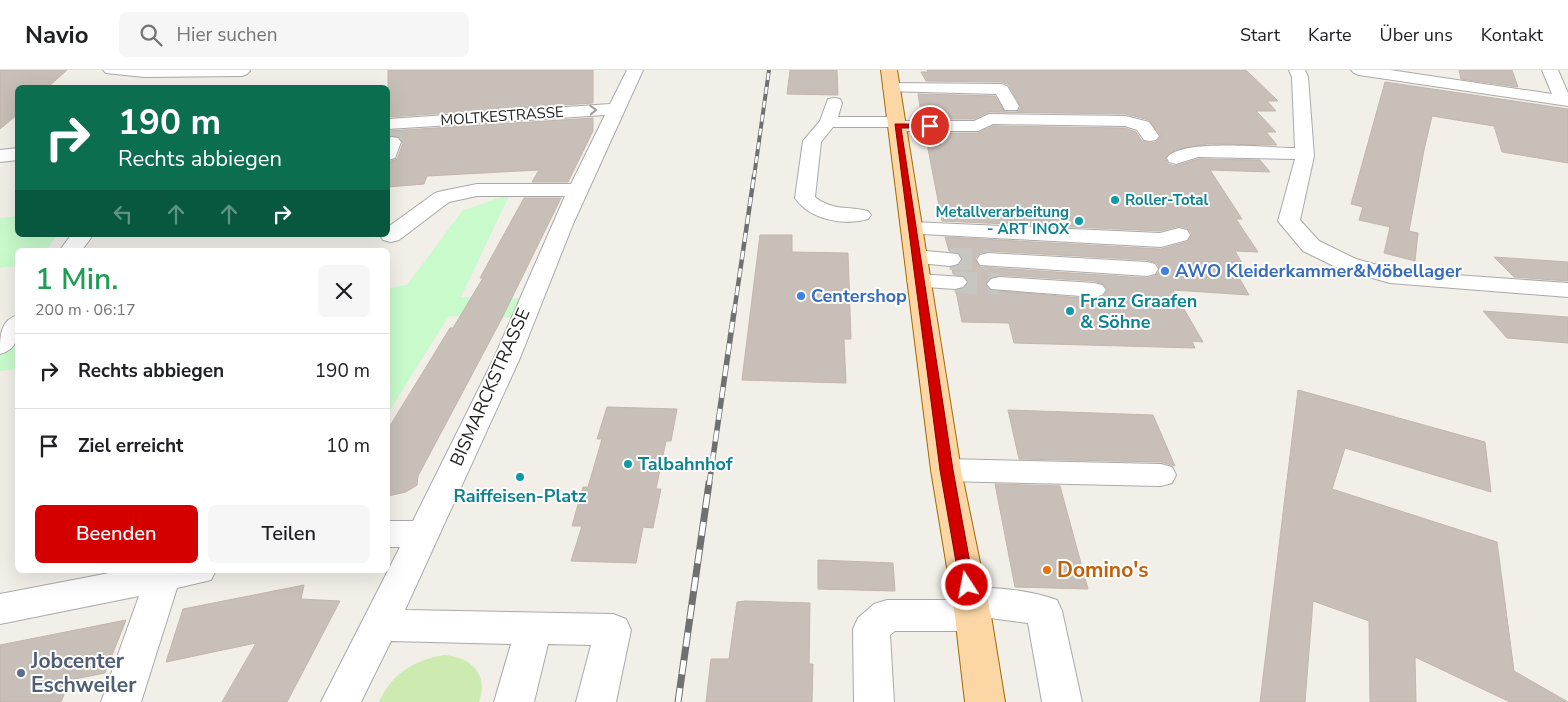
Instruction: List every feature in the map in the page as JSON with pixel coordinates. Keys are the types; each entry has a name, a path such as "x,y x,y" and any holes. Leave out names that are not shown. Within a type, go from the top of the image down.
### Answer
{"main road":[{"path":"890,79 946,470 972,609 985,702"}],"street":[{"path":"111,70 144,72 243,70"},
{"path":"224,85 243,70"},
{"name":"BISMARCKSTRASSE","path":"341,702 380,625 507,358 578,187 635,70"},
{"path":"1297,70 1300,77 1305,154 1288,221 1311,246 1348,264 1398,278 1568,290"},
{"path":"1359,70 1565,101"},
{"path":"1550,70 1565,101"},
{"path":"890,79 1001,89 1011,106"},
{"path":"1520,79 1528,95"},
{"path":"834,103 828,122 812,141 805,198 814,208 827,214 861,215"},
{"name":"MOLTKESTRASSE","path":"392,135 616,109"},
{"path":"828,122 978,126 989,119 1126,121 1143,126 1150,136"},
{"path":"1176,158 1196,151 1305,154"},
{"path":"0,156 15,154"},
{"path":"470,182 578,187"},
{"path":"391,234 442,197 477,190 578,187"},
{"path":"912,228 1161,240 1179,235"},
{"path":"72,248 81,237"},
{"path":"918,269 950,258"},
{"path":"988,260 1147,269"},
{"path":"918,269 955,282"},
{"path":"999,284 1094,290"},
{"path":"0,346 15,326"},
{"path":"946,470 1161,475"},
{"path":"390,534 422,534"},
{"path":"0,609 81,582 163,577 184,573"},
{"path":"121,702 163,577"},
{"path":"874,702 871,629 887,615 972,609 1002,603 1044,611 1062,702"},
{"path":"380,625 613,630 596,702"},
{"path":"514,702 534,628"}],"green space":[{"path":"510,194 461,297 530,299 522,318 449,316 390,410 390,288 407,285 462,211"},
{"path":"15,216 15,237 56,237 47,248 15,248 15,266 0,268 0,218"},
{"path":"15,343 15,369 0,371 0,346"},
{"path":"444,655 462,659 470,663 475,669 482,683 479,702 379,702 390,684 405,670 433,657"}],"building":[{"path":"0,70 67,70 50,85 15,85 15,116 0,129"},
{"path":"388,70 593,70 593,103 390,117 390,85 388,85"},
{"path":"790,70 837,70 838,95 787,94"},
{"path":"927,70 1246,70 1278,101 1267,101 1276,111 1256,111 1276,132 1266,132 1277,145 1207,144 1175,150 1165,158 1168,164 1175,166 1198,159 1260,160 1270,172 1210,170 1242,219 1236,219 1258,252 1235,251 1245,268 1233,267 1249,295 1173,290 1203,342 1192,341 1195,348 1014,343 1009,323 962,322 956,291 964,288 969,282 963,275 953,274 952,267 960,265 963,258 958,252 949,251 945,237 1161,249 1187,242 1192,234 1187,228 1179,226 1160,231 942,221 925,133 978,133 993,126 1125,128 1136,132 1142,141 1150,143 1156,142 1161,136 1149,120 1126,114 989,112 974,119 922,119 918,94 995,96 1005,112 1017,112 1021,107 1008,84 1001,82 926,81 921,72 928,72","holes":["988,251 1147,260 1157,263 1160,270 1155,276 1147,278 980,267 975,259 980,253","999,275 1094,281 1103,284 1108,290 1102,297 1094,299 990,290 986,283 991,277"]},
{"path":"1459,70 1512,70 1518,87 1461,79"},
{"path":"1385,82 1568,109 1568,163 1502,152 1494,126 1432,116 1409,231 1418,233 1415,261 1384,253 1390,227 1359,220 1363,207 1351,204"},
{"path":"593,118 593,131 568,182 532,182 539,170 427,176 424,184 390,187 390,161 397,159 403,143 398,136 390,136 390,131"},
{"path":"524,198 561,198 502,318 418,476 417,485 406,492 390,496 390,426 483,278 480,278"},
{"name":"Centershop","path":"760,235 792,235 792,252 848,253 851,339 844,339 846,383 742,380"},
{"path":"1494,257 1568,262 1568,281 1514,277"},
{"path":"1483,311 1568,317 1568,343 1507,338"},
{"path":"1298,390 1485,442 1491,492 1345,448 1332,489 1497,542 1514,671 1568,702 1510,702 1415,657 1416,702 1370,702 1369,621 1313,601 1305,702 1260,702"},
{"name":"Talbahnhof","path":"607,407 677,409 671,441 666,441 656,489 661,489 653,528 643,527 636,563 571,561 582,526 572,526 583,487 588,487 602,439 597,439"},
{"path":"1008,410 1153,415 1175,466 1161,462 1019,459"},
{"path":"995,484 1060,486 1088,589 1015,587"},
{"path":"818,560 893,563 895,591 818,589"},
{"path":"304,585 301,599 340,601 287,702 222,702 256,643 166,662 183,609"},
{"path":"737,602 810,603 809,664 813,664 812,702 706,702 711,659 729,659"},
{"path":"126,620 105,673 70,680 61,702 0,702 0,645"}],"tunnel":[{"path":"392,142 395,131"},
{"path":"950,259 988,260"},
{"path":"955,282 999,284"}],"railway":[{"path":"754,177 769,70"},
{"path":"734,313 754,176"},
{"path":"709,485 734,312"},
{"path":"678,702 709,483"}],"place":[{"name":"Roller-Total","path":"1115,200"},
{"name":"Metallverarbeitung - ART INOX","path":"1079,221"},
{"name":"AWO Kleiderkammer&Möbellager","path":"1165,271"},
{"name":"Centershop","path":"801,296"},
{"name":"Franz Graafen & Söhne","path":"1070,311"},
{"name":"Talbahnhof","path":"628,464"},
{"name":"Raiffeisen-Platz","path":"520,477"},
{"name":"Domino's","path":"1047,570"},
{"name":"Jobcenter Eschweiler","path":"21,673"}],"route":[{"path":"930,126 897,126 946,470 967,585"}]}
